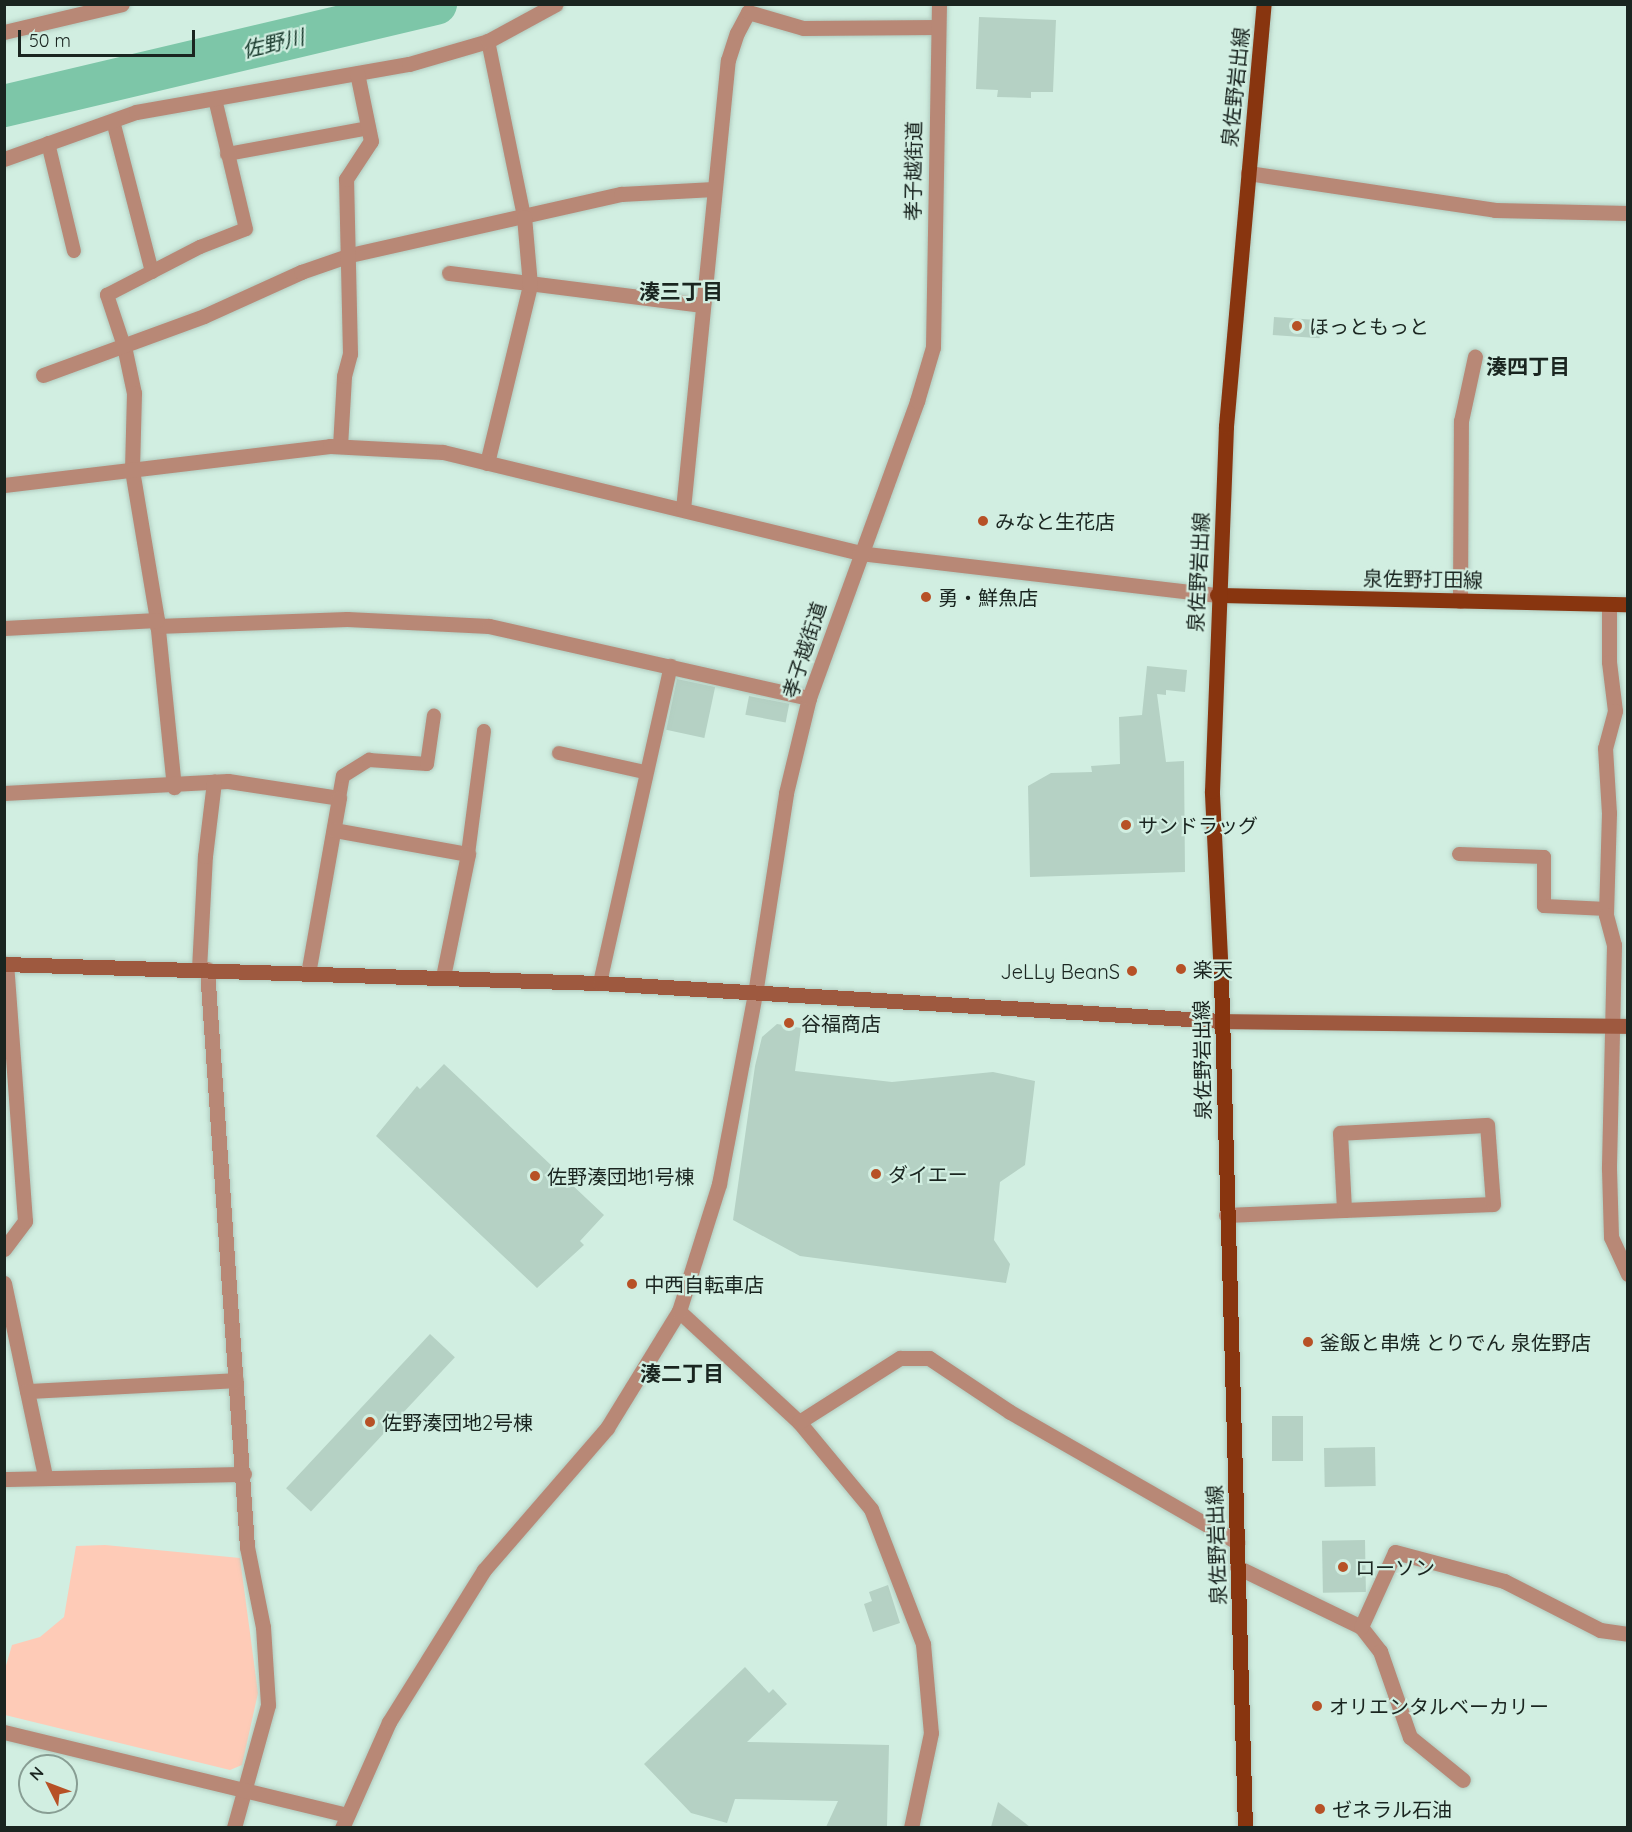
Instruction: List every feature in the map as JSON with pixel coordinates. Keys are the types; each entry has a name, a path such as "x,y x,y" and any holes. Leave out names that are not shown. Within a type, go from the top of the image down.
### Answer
{"main road":[{"name":"泉佐野岩出線","path":"1245,1827 1222,1021 1212,791 1217,596 1226,426 1264,4"},
{"name":"泉佐野打田線","path":"1217,596 1628,604"}],"street":[{"path":"4,32 122,4"},
{"path":"4,159 136,112 409,64 488,41 556,4"},
{"name":"孝子越街道","path":"346,1824 389,1722 484,1570 607,1428 679,1311 719,1184 755,994 786,793 809,698 859,553 917,401 933,347 939,4"},
{"path":"683,509 728,60 748,12 803,28 938,27"},
{"path":"340,446 344,376 350,354 350,255 346,179 371,141 357,73"},
{"path":"1248,173 1495,210 1628,213"},
{"path":"42,375 124,346 350,255 621,194 714,189"},
{"path":"487,463 530,285 524,217"},
{"path":"449,273 703,305"},
{"path":"124,346 134,393 132,470 157,623 174,787"},
{"path":"1460,601 1461,421 1475,356"},
{"path":"4,485 340,446 443,452 859,553 1217,596"},
{"path":"1609,604 1608,662 1615,711 1605,748 1610,813 1607,909 1614,945 1611,1025 1611,1237 1628,1274"},
{"path":"4,628 314,620 449,622 489,626 809,698"},
{"path":"4,793 174,787 228,781 339,798 308,973"},
{"path":"214,782 205,856 203,969 244,1474 247,1547 263,1628 268,1705 247,1789 234,1827"},
{"path":"333,830 468,854 443,977"},
{"path":"4,1249 25,1221 5,964 600,983 1222,1021 1628,1026"},
{"path":"1226,1215 1493,1204 1487,1125 1340,1133 1344,1210"},
{"path":"4,1283 11,1340 27,1391 45,1476"},
{"path":"679,1311 799,1422 871,1509 923,1644 932,1733 911,1827"},
{"path":"799,1422 900,1358 929,1358 1010,1412 1237,1542"},
{"path":"27,1391 236,1380"},
{"path":"4,1479 45,1476 244,1474"},
{"path":"1361,1627 1395,1552 1504,1581 1600,1630 1628,1634"},
{"path":"1237,1567 1361,1627 1380,1651 1403,1725 1410,1737 1463,1780"},
{"path":"4,1732 247,1789 346,1824"}],"lane":[{"path":"488,41 524,217"},
{"path":"124,346 107,295 200,247 246,229 214,99"},
{"path":"114,121 152,272"},
{"path":"227,154 369,128"},
{"path":"48,143 74,251"},
{"path":"600,983 645,772 671,666"},
{"path":"339,798 343,776 369,760 427,764 434,715"},
{"path":"468,854 484,731"},
{"path":"559,753 645,772"},
{"path":"1459,854 1544,857 1544,906 1607,909"}],"shaded area":[{"path":"105,1545 240,1558 258,1693 242,1765 230,1770 5,1715 5,1669 12,1645 40,1637 64,1617 76,1546"}],"building":[{"path":"979,17 1056,20 1053,92 1031,92 1031,98 997,97 998,90 976,89"},
{"path":"1274,317 1321,320 1320,338 1273,335"},
{"path":"1147,666 1187,670 1185,692 1166,690 1166,695 1157,694 1166,762 1184,761 1185,872 1030,877 1028,786 1051,773 1092,772 1091,766 1120,764 1119,717 1142,715"},
{"path":"677,679 715,687 704,738 666,730"},
{"path":"749,696 789,704 786,722 745,715"},
{"name":"ダイエー","path":"777,1024 801,1028 795,1071 892,1082 993,1072 1035,1081 1025,1165 1000,1182 994,1240 1010,1264 1006,1283 800,1256 733,1220 755,1066 762,1037"},
{"name":"佐野湊団地1号棟","path":"444,1064 604,1215 580,1241 584,1245 537,1288 376,1136 417,1086 420,1089"},
{"name":"佐野湊団地2号棟","path":"430,1334 455,1357 311,1512 286,1488"},
{"path":"1272,1416 1303,1416 1303,1461 1272,1461"},
{"path":"1375,1447 1376,1486 1325,1487 1324,1448"},
{"path":"1365,1540 1366,1592 1323,1593 1322,1541"},
{"path":"888,1585 900,1623 873,1632 864,1604 872,1601 869,1592"},
{"path":"745,1667 769,1693 773,1689 787,1704 747,1742 889,1745 887,1827 826,1827 838,1801 735,1799 727,1823 691,1813 644,1764"},
{"path":"998,1802 1030,1827 991,1827"}],"waterway":[{"name":"佐野川","path":"4,106 436,4"}],"place":[{"name":"ほっともっと","path":"1297,326"},
{"name":"みなと生花店","path":"983,521"},
{"name":"勇・鮮魚店","path":"926,597"},
{"name":"サンドラッグ","path":"1126,825"},
{"name":"楽天","path":"1181,969"},
{"name":"JeLLy BeanS","path":"1132,971"},
{"name":"谷福商店","path":"789,1023"},
{"name":"ダイエー","path":"876,1174"},
{"name":"佐野湊団地1号棟","path":"535,1176"},
{"name":"中西自転車店","path":"632,1284"},
{"name":"釜飯と串焼 とりでん 泉佐野店","path":"1308,1342"},
{"name":"佐野湊団地2号棟","path":"370,1422"},
{"name":"ローソン","path":"1343,1567"},
{"name":"オリエンタルベーカリー","path":"1317,1706"},
{"name":"ゼネラル石油","path":"1320,1809"}],"district":[{"name":"湊三丁目","path":"681,291"},
{"name":"湊四丁目","path":"1528,366"},
{"name":"湊二丁目","path":"682,1373"}]}
